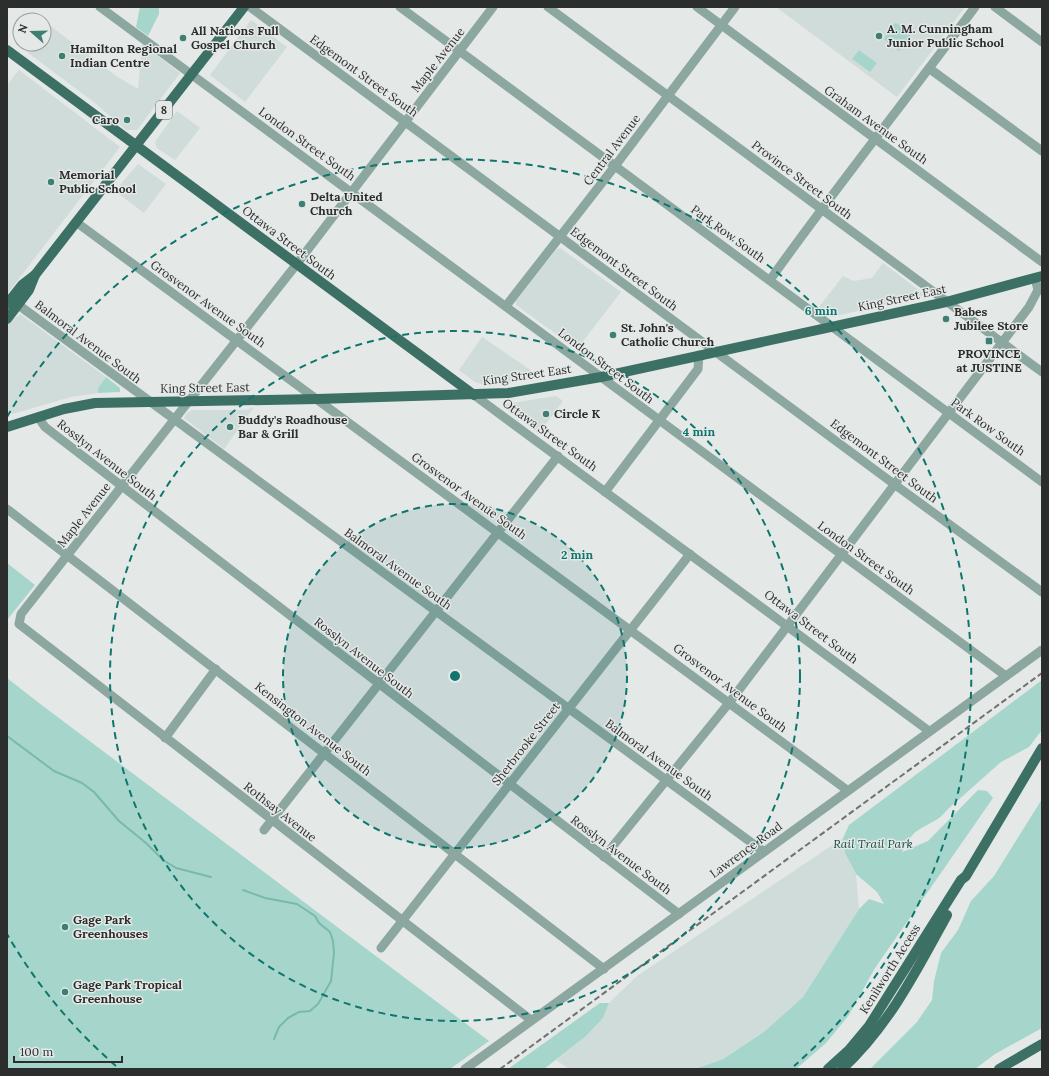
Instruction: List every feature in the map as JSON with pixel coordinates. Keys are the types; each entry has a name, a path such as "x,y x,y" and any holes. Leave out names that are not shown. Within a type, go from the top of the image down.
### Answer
{"main road":[{"name":"8","path":"7,319 11,301 22,285 35,275 244,7"},
{"name":"Ottawa Street South","path":"7,50 296,265 474,395"},
{"name":"King Street East","path":"7,427 81,404 148,401 317,399 508,393 601,377 946,302 1038,277"},
{"name":"Kenilworth Access","path":"828,1069 849,1050 869,1026 961,880 966,876 1042,748"},
{"name":"Kenilworth Access","path":"842,1069 858,1054 874,1035 903,992 965,882 966,876"},
{"path":"999,1069 1042,1044"}],"street":[{"name":"London Street South","path":"100,7 1006,676"},
{"name":"Edgemont Street South","path":"250,7 406,121 715,352 1042,592"},
{"name":"Park Row South","path":"400,7 1042,482"},
{"name":"Maple Avenue","path":"18,620 20,614 296,265 493,7"},
{"name":"Province Street South","path":"548,7 1042,372"},
{"name":"Graham Avenue South","path":"697,7 1042,262"},
{"name":"Central Avenue","path":"506,306 615,166 735,7"},
{"path":"770,280 821,208 930,69 975,7"},
{"path":"995,7 1042,42"},
{"path":"930,69 1042,151"},
{"name":"Grosvenor Avenue South","path":"76,222 847,790"},
{"path":"604,857 728,703 1034,300 1038,290 1038,277"},
{"name":"Balmoral Avenue South","path":"11,301 763,851"},
{"path":"605,492 698,369 699,355"},
{"name":"Ottawa Street South","path":"474,395 929,731"},
{"name":"Rosslyn Avenue South","path":"38,417 45,427 679,914"},
{"path":"264,830 326,754 435,611 558,456"},
{"name":"Kensington Avenue South","path":"7,509 604,969"},
{"name":"Sherbrooke Street","path":"381,948 690,554"},
{"name":"Rothsay Avenue","path":"18,620 18,624 21,628 531,1020"},
{"name":"Lawrence Road","path":"464,1069 604,969 763,851 1042,650"},
{"path":"165,738 216,669"}],"shaded area":[{"name":"A. M. Cunningham Junior Public School","path":"776,7 965,7 897,97"},
{"path":"251,20 287,47 245,102 210,75"},
{"path":"52,27 116,76 138,89 142,44 180,73 137,130 126,130 95,103 27,52 52,52"},
{"name":"Memorial Public School","path":"19,70 120,147 7,294 7,85"},
{"path":"177,111 200,128 175,160 157,148 155,142"},
{"path":"138,164 166,184 144,213 115,191"},
{"path":"560,248 621,292 577,349 516,305 516,301 557,249"},
{"path":"883,263 925,295 832,317 819,307 843,276 854,281 872,278"},
{"path":"20,314 106,377 98,388 98,393 71,397 12,414 7,411 7,325"},
{"path":"482,337 541,377 487,386 475,382 459,370"},
{"path":"556,396 563,401 539,433 503,407 504,404"},
{"path":"254,407 224,449 184,418 187,413 192,410 247,410"},
{"path":"843,838 845,853 856,874 859,909 803,997 765,1031 723,1059 695,1069 569,1069 556,1060 586,1036 603,1018 609,1003 637,976"}],"green space":[{"path":"140,7 159,7 159,14 148,36 136,27"},
{"path":"896,23 912,33 899,51 884,39 892,25"},
{"path":"859,50 877,63 870,72 852,59"},
{"path":"106,377 120,388 120,392 98,393 98,388"},
{"path":"7,563 35,585 7,620"},
{"path":"7,678 489,1041 450,1069 7,1069"},
{"name":"Rail Trail Park","path":"1042,680 1042,730 1029,747 1001,762 945,813 933,822 921,828 912,835 908,841 902,852 928,841 978,790 987,791 993,798 875,968 849,1015 826,1043 796,1069 695,1069 723,1059 765,1031 803,997 859,909 869,899 884,904 877,892 856,874 845,853 843,838 849,825"},
{"path":"1042,799 1042,1028 995,1054 975,1069 870,1069 917,1022 932,1000 934,981 941,953 958,930 971,901 994,876"},
{"path":"600,1003 609,1003 603,1018 586,1036 544,1069 508,1069"}],"waterway":[{"path":"7,736 54,771 82,783 94,792 119,821 146,843 163,860 176,868 211,877"},
{"path":"243,890 265,898 297,904 315,916 319,923 330,932 333,941 334,953 331,981 318,1004 310,1011 299,1012 288,1018 279,1027 274,1039"}],"railway":[{"path":"500,1069 1042,673"}],"place":[{"name":"A. M. Cunningham Junior Public School","path":"879,36"},
{"name":"All Nations Full Gospel Church","path":"183,38"},
{"name":"Hamilton Regional Indian Centre","path":"62,56"},
{"name":"Caro","path":"127,120"},
{"name":"Memorial Public School","path":"51,182"},
{"name":"Delta United Church","path":"302,204"},
{"name":"Babes Jubilee Store","path":"946,319"},
{"name":"St. John's Catholic Church","path":"613,335"},
{"name":"PROVINCE at JUSTINE","path":"989,341"},
{"name":"Circle K","path":"546,414"},
{"name":"Buddy's Roadhouse Bar & Grill","path":"230,427"},
{"name":"Gage Park Greenhouses","path":"65,927"},
{"name":"Gage Park Tropical Greenhouse","path":"65,992"}]}
